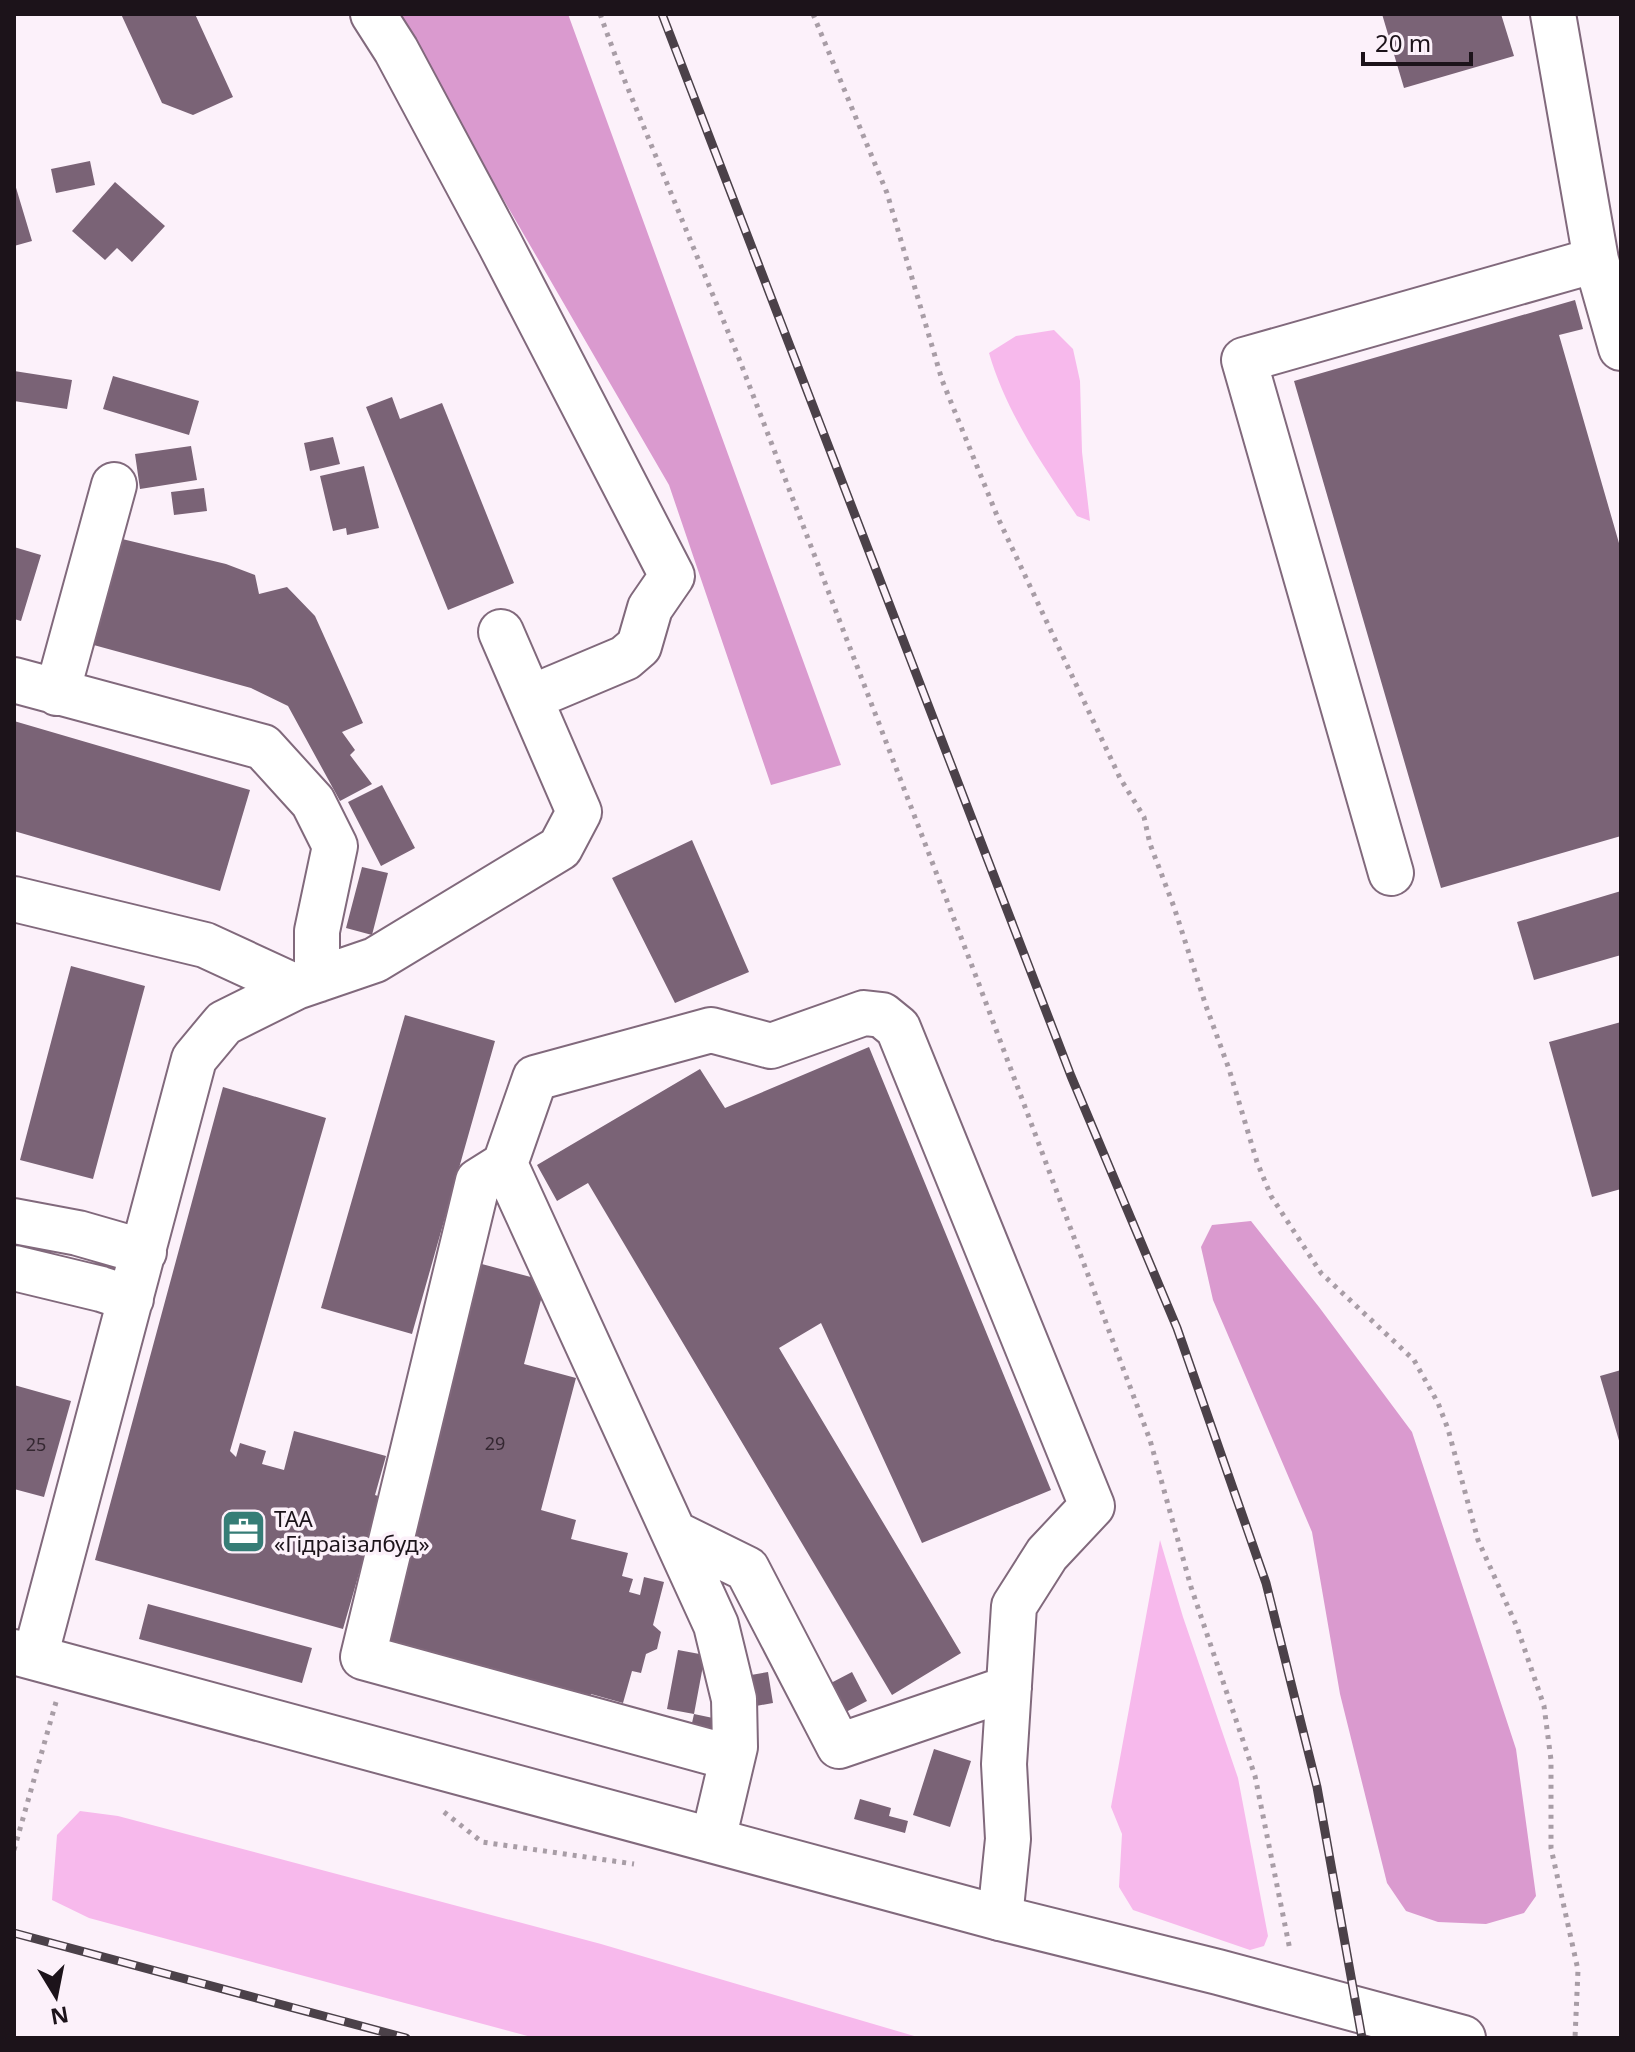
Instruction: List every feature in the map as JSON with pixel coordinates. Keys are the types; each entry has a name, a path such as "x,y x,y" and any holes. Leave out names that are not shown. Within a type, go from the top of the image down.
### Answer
{"main road":[{"path":"373,14 396,50 500,244 672,576 650,608 639,646 625,658 530,698"},
{"path":"1553,14 1596,260 1621,348"},
{"path":"1391,873 1244,360 1596,260"},
{"path":"57,693 114,485"},
{"path":"501,632 579,812 560,848 375,960 306,984 224,1023 194,1059 38,1659 1000,1918 1463,2038"},
{"path":"14,680 263,747 313,802 335,846 306,984"},
{"path":"14,900 205,945 306,984"},
{"path":"732,1758 363,1657 478,1181 505,1164 535,1078 711,1030 771,1046 864,1013 882,1015 898,1028 1092,1506 1047,1554 1014,1606 1004,1764 1008,1839 1000,1918"},
{"path":"505,1164 716,1625 734,1699 735,1747 713,1840"},
{"path":"14,1221 78,1233 144,1252"},
{"path":"14,1268 131,1299"},
{"path":"674,1533 747,1569 839,1746 1009,1688"}],"path":[{"path":"600,14 744,371 1150,1440 1191,1587 1255,1776 1299,1994"},
{"path":"813,14 887,193 942,380 992,504 1113,764 1144,817 1150,844 1271,1196 1321,1273 1414,1360 1424,1374 1443,1416 1478,1540 1517,1627 1544,1706 1551,1760 1551,1848 1578,1970 1575,2038"},
{"path":"14,1850 38,1659"}],"shaded area":[{"path":"396,14 568,14 841,765 771,785 669,485"},
{"path":"1054,330 1073,349 1080,381 1082,452 1090,521 1077,516 1027,438 1005,397 989,353 1016,336"},
{"path":"1251,1221 1412,1432 1516,1749 1536,1896 1524,1913 1486,1924 1438,1922 1406,1911 1387,1883 1340,1694 1312,1532 1213,1300 1201,1247 1212,1225"},
{"path":"1160,1540 1238,1778 1268,1936 1264,1946 1250,1950 1133,1910 1119,1887 1122,1834 1111,1807"},
{"path":"80,1811 118,1816 601,1944 921,2038 535,2038 89,1918 52,1900 57,1835"}],"building":[{"path":"121,14 195,14 233,97 193,115 162,103"},
{"path":"1382,14 1501,14 1514,56 1404,88"},
{"path":"90,161 95,185 56,193 51,169"},
{"path":"14,181 32,241 14,246"},
{"path":"115,182 165,226 132,262 117,248 105,260 72,231"},
{"path":"1575,300 1583,329 1559,335 1621,550 1621,836 1441,888 1294,381"},
{"path":"14,371 72,380 67,409 14,401"},
{"path":"113,376 199,401 189,435 103,409"},
{"path":"392,397 400,419 442,403 514,583 448,610 366,407"},
{"path":"333,437 340,464 310,471 304,443"},
{"path":"191,446 197,480 140,489 135,454"},
{"path":"364,466 379,528 347,535 346,528 333,531 320,476"},
{"path":"204,488 207,511 174,515 171,492"},
{"path":"118,538 226,564 255,575 259,594 287,587 315,616 363,723 342,732 355,750 350,755 372,784 340,801 288,706 251,688 90,644"},
{"path":"14,547 41,555 21,621 14,619"},
{"path":"14,721 250,790 220,891 14,831"},
{"path":"382,785 415,848 381,866 348,802"},
{"path":"692,840 749,972 675,1003 612,878"},
{"path":"362,867 388,873 372,935 346,928"},
{"path":"1621,891 1621,955 1534,980 1517,922"},
{"path":"71,966 145,986 93,1179 20,1160"},
{"path":"405,1015 495,1041 412,1334 321,1308"},
{"path":"1621,1022 1621,1189 1592,1197 1549,1042"},
{"path":"869,1047 1051,1490 922,1543 821,1323 779,1348 961,1653 892,1695 588,1183 557,1201 537,1165 700,1069 725,1108"},
{"path":"223,1087 326,1118 230,1451 236,1457 240,1443 266,1451 262,1464 284,1470 294,1431 386,1456 375,1495 381,1497 343,1629 95,1560"},
{"path":"478,1263 546,1281 524,1364 576,1378 541,1510 576,1520 571,1539 628,1553 622,1576 633,1579 629,1592 640,1595 644,1577 664,1582 653,1625 661,1632 657,1649 646,1654 641,1673 632,1671 623,1703 591,1694 590,1699 382,1642"},
{"path":"1621,1370 1621,1444 1620,1444 1600,1376"},
{"path":"14,1385 71,1401 44,1497 14,1489"},
{"path":"148,1604 312,1648 302,1683 139,1639"},
{"path":"678,1650 705,1655 694,1714 667,1709"},
{"path":"768,1672 773,1703 756,1706 751,1675"},
{"path":"852,1672 867,1701 844,1713 829,1684"},
{"path":"694,1714 713,1718 710,1736 690,1732"},
{"path":"934,1749 971,1761 950,1827 913,1815"},
{"path":"860,1799 891,1808 889,1816 908,1821 905,1833 854,1819"}],"railway":[{"path":"662,14 1071,1076 1177,1328 1266,1583 1317,1787 1362,2038"},
{"path":"14,1933 406,2038"}],"place":[{"name":"ТАА «Гідраізалбуд»","path":"243,1532"}]}
